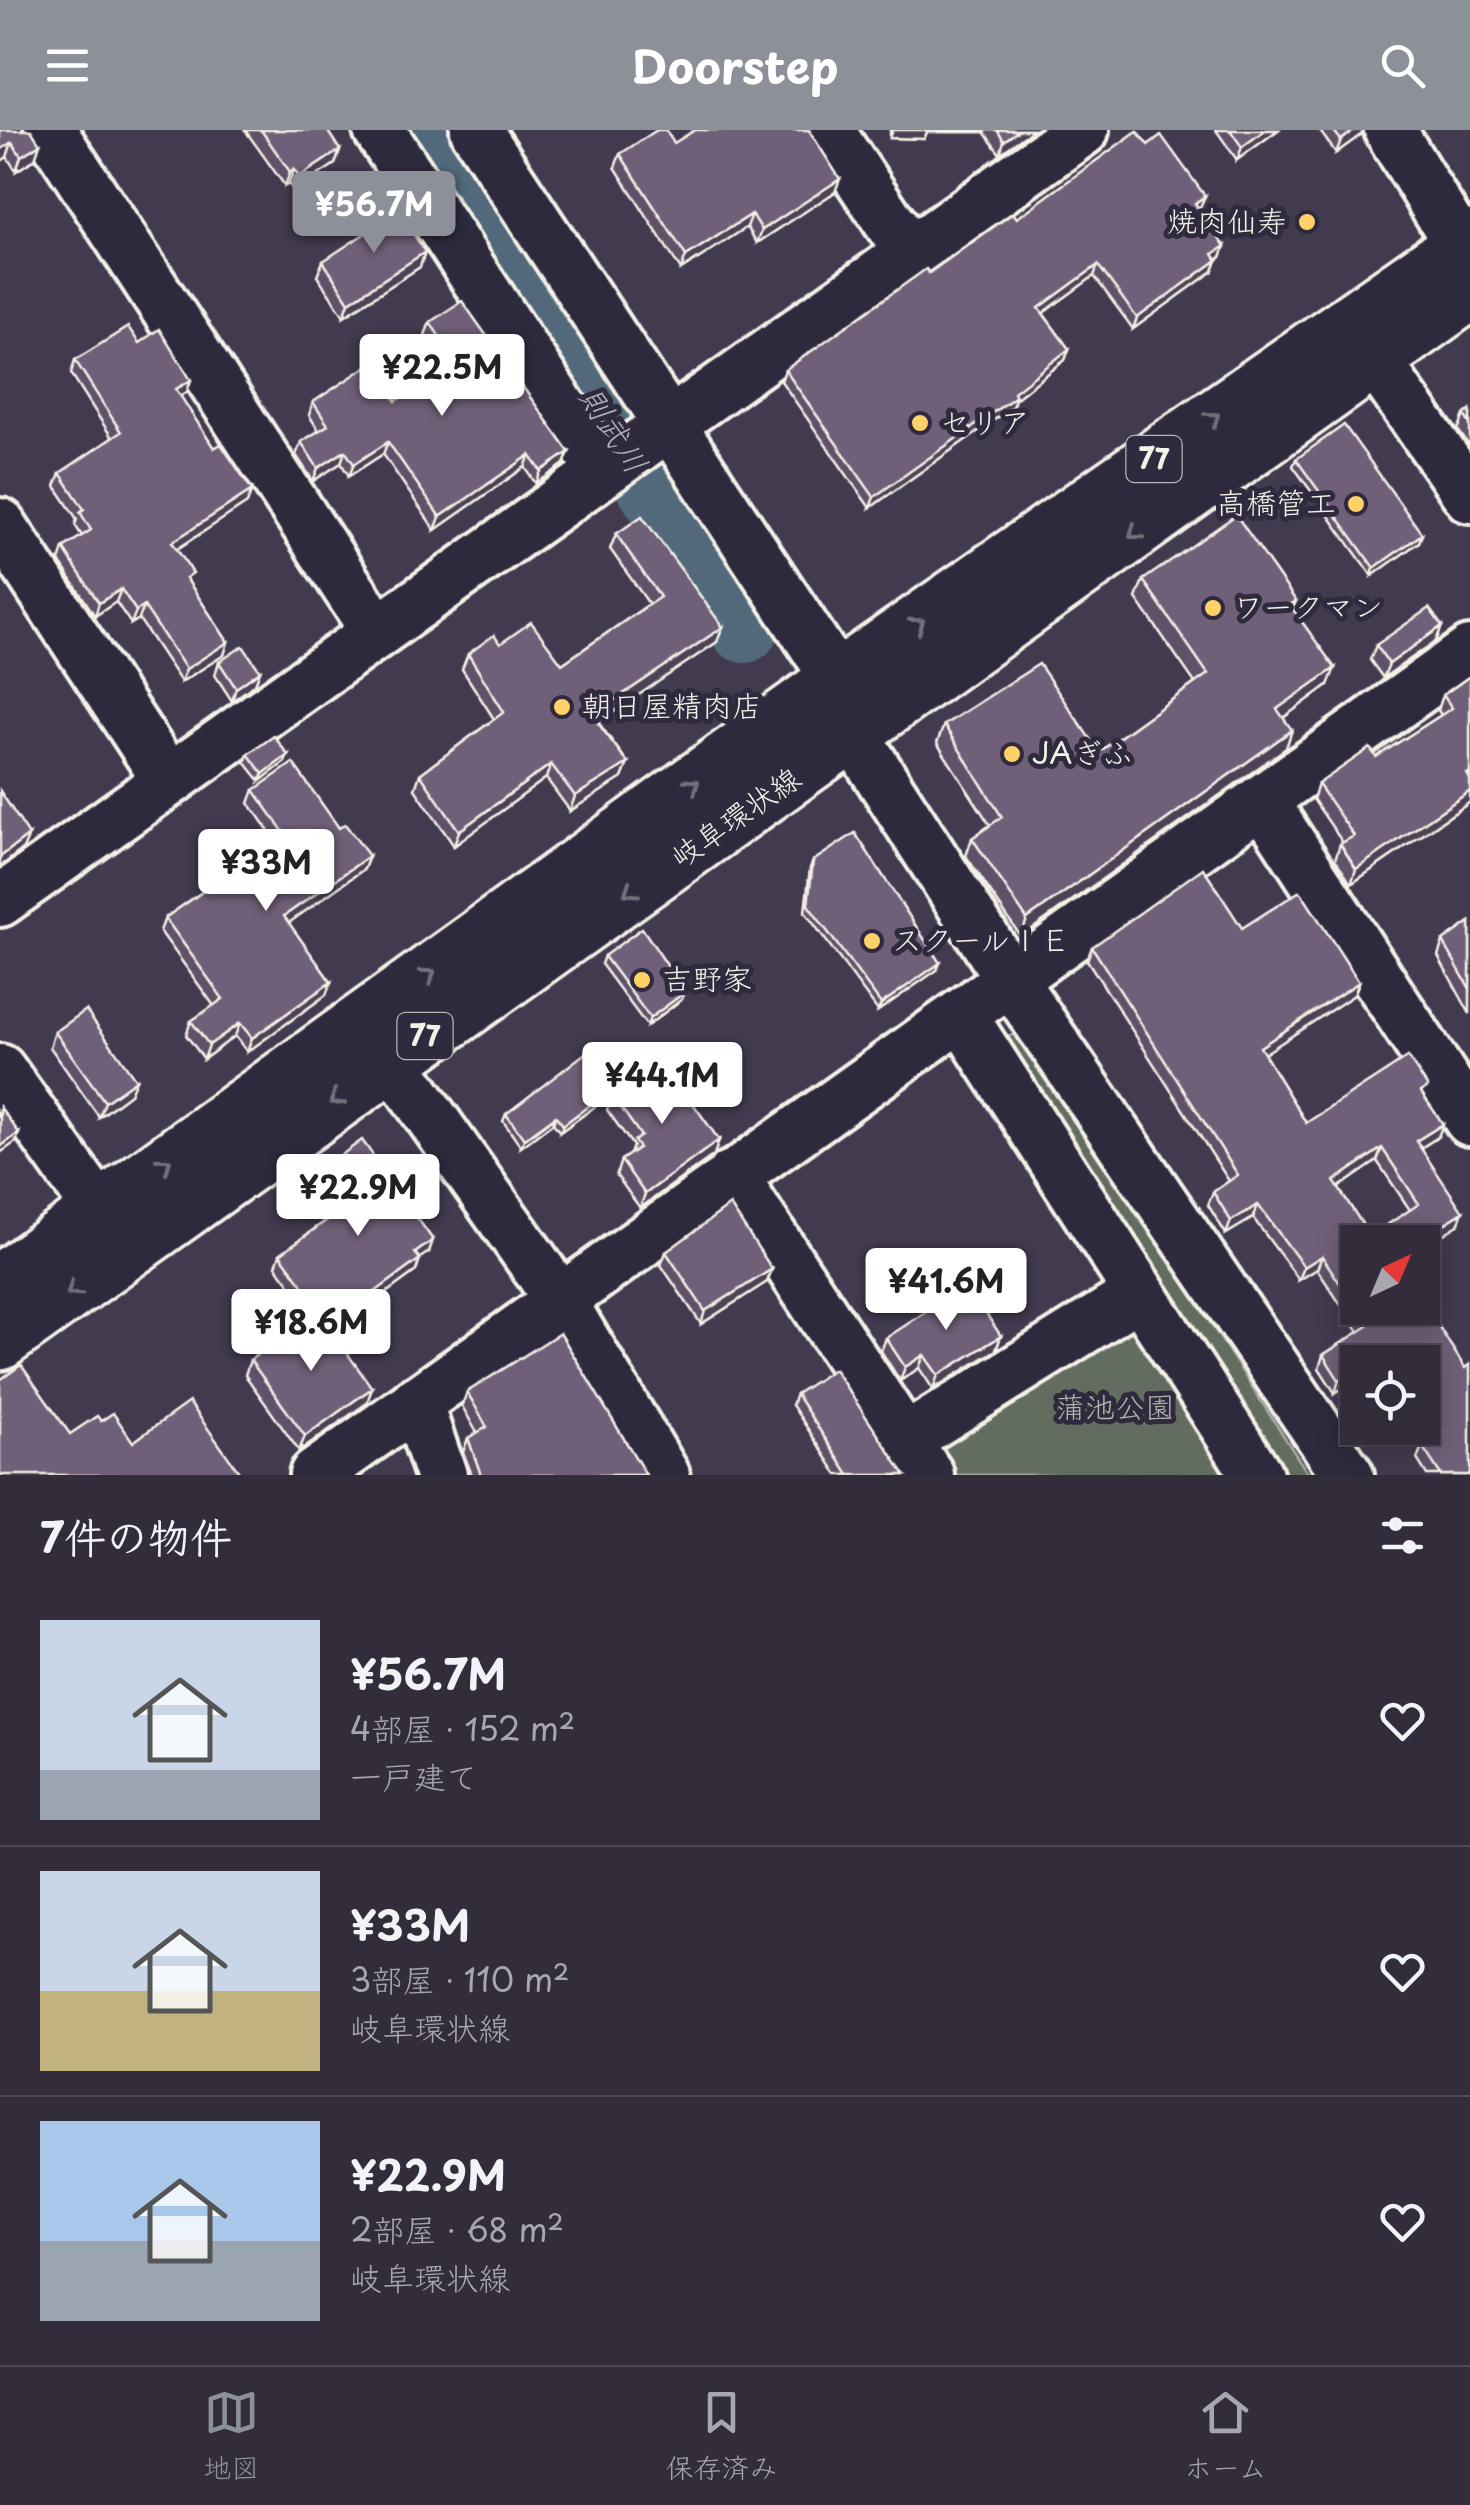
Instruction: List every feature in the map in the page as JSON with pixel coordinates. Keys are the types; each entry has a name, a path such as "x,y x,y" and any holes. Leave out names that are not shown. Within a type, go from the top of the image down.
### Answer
{"main road":[{"name":"岐阜環状線","path":"0,1342 1374,360 1466,258"},
{"name":"岐阜環状線","path":"0,1282 838,678 1466,258"}],"street":[{"path":"50,130 377,632"},
{"path":"379,130 632,450 838,678 853,734 1011,980 1348,1475"},
{"path":"476,130 632,450"},
{"path":"828,130 910,253"},
{"path":"0,901 1084,130"},
{"path":"1390,130 1466,258"},
{"path":"1374,360 1470,497"},
{"path":"0,524 168,780"},
{"path":"316,1475 559,1298 1470,652"},
{"path":"1262,800 1470,1120"},
{"path":"961,1015 1257,1475"},
{"path":"391,1060 559,1298 664,1475"},
{"path":"0,1070 100,1211"},
{"path":"732,1176 916,1458 1139,1294"},
{"path":"416,1402 441,1475"}],"green space":[{"path":"1022,1033 1309,1475 1279,1475 996,1039"},
{"name":"蒲池公園","path":"1135,1315 1234,1475 947,1475 930,1449"}],"building":[{"path":"0,130 31,130 40,144 21,156 12,142 0,150"},
{"path":"261,130 327,130 340,150 299,177 294,169 290,172"},
{"path":"657,130 666,130 674,143 695,130 809,130 840,179 762,230 752,214 686,256 620,154"},
{"path":"997,130 1019,130 1004,141"},
{"path":"1230,130 1265,130 1242,147"},
{"path":"1333,130 1355,130 1341,140"},
{"path":"1137,131 1148,145 1161,135 1205,196 1195,203 1225,246 1213,254 1217,260 1137,318 1098,265 1039,308 1069,349 1014,392 1016,396 874,497 785,370 926,269 929,273 1013,213 1017,218"},
{"path":"399,211 425,252 349,302 323,261"},
{"path":"462,301 569,452 541,471 530,455 440,517 388,442 354,464 345,451 318,468 301,442 328,425 313,402 372,363 396,401 456,362 430,322"},
{"path":"128,327 139,343 159,329 191,380 176,389 214,448 221,444 252,490 172,542 193,573 186,578 228,642 186,669 144,606 136,611 121,589 99,603 63,548 91,530 80,512 84,509 60,473 121,432 75,360"},
{"name":"高橋管工","path":"1344,425 1422,534 1374,568 1296,459"},
{"path":"1236,515 1296,601 1290,605 1335,668 1277,709 1292,730 1027,919 972,838 1002,817 944,725 1039,664 1099,752 1208,674 1143,580"},
{"path":"642,516 723,627 592,715 628,763 575,796 551,764 459,831 420,774 504,712 468,654 494,635 500,644 531,622 562,664 660,597 616,534"},
{"path":"1429,608 1442,626 1389,664 1376,645"},
{"path":"243,646 260,671 236,688 219,662"},
{"path":"1470,676 1470,791 1356,869 1340,844 1354,836 1318,784 1370,748 1376,757 1452,708 1443,695"},
{"path":"274,736 288,755 263,774 248,754"},
{"path":"293,763 339,828 345,824 369,856 284,916 331,982 252,1038 240,1023 209,1045 191,1021 223,999 165,918 285,834 254,790"},
{"path":"0,791 29,835 0,857"},
{"name":"スクールＩＥ","path":"855,833 940,963 881,1004 808,905 813,861"},
{"path":"1203,868 1242,928 1300,891 1359,982 1260,1047 1306,1123 1408,1057 1428,1087 1421,1092 1443,1124 1416,1141 1463,1212 1440,1226 1387,1225 1419,1204 1382,1148 1334,1181 1363,1225 1340,1225 1340,1283 1322,1256 1304,1267 1258,1205 1231,1221 1213,1192 1238,1175 1092,947"},
{"path":"1470,922 1470,989 1443,941"},
{"name":"吉野家","path":"642,928 685,992 650,1018 604,956"},
{"path":"86,1010 136,1080 105,1102 55,1032"},
{"path":"588,1051 614,1087 563,1125 556,1116 524,1139 506,1114"},
{"path":"662,1060 719,1140 645,1194 621,1160 639,1148 634,1141 641,1136 612,1095"},
{"path":"0,1107 19,1133 0,1147"},
{"path":"362,1140 433,1240 415,1253 420,1259 331,1324 280,1254 355,1200 329,1164"},
{"path":"730,1205 772,1269 705,1311 666,1252"},
{"path":"967,1285 1001,1336 938,1375 924,1355 905,1367 886,1338"},
{"path":"318,1312 372,1388 305,1436 250,1360"},
{"path":"1438,1325 1465,1368 1470,1364 1470,1473 1441,1475 1422,1446 1440,1445 1440,1345 1340,1345 1339,1380 1323,1355 1368,1326"},
{"path":"560,1333 646,1475 481,1475 468,1438 487,1427 467,1392"},
{"path":"21,1365 70,1434 97,1416 101,1421 113,1413 133,1442 189,1402 241,1475 0,1475 0,1380"},
{"path":"834,1369 905,1475 849,1475 796,1394"}],"waterway":[{"name":"則武川","path":"417,130 744,629"}],"place":[{"name":"焼肉仙寿","path":"1307,222"},
{"name":"セリア","path":"920,423"},
{"name":"高橋管工","path":"1356,504"},
{"name":"ワークマン","path":"1213,608"},
{"name":"朝日屋精肉店","path":"562,707"},
{"name":"JAぎふ","path":"1012,754"},
{"name":"スクールＩＥ","path":"872,941"},
{"name":"吉野家","path":"642,980"}]}
